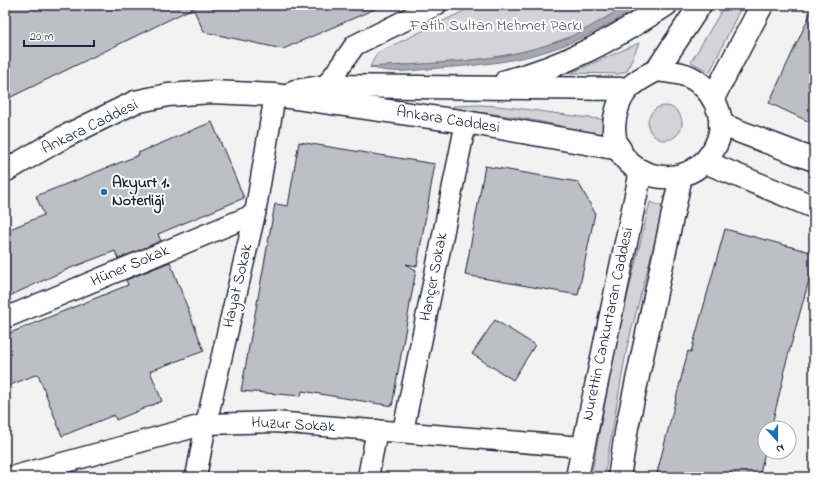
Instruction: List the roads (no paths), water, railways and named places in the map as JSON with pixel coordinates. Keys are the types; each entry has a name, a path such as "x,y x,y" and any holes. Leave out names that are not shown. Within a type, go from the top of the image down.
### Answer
{"street":[{"path":"326,86 355,45 436,5"},
{"name":"Ankara Caddesi","path":"474,88 529,75 573,58 610,41 666,5"},
{"path":"657,70 689,77 703,85 713,98 718,111 720,124 719,138 714,151 705,162 694,170 681,176 667,178 654,176 641,171 630,163 620,149 615,134 614,121 617,107 628,88 641,78 657,70 700,5"},
{"path":"713,98 762,5"},
{"name":"Ankara Caddesi","path":"275,95 326,86 628,88"},
{"name":"Ankara Caddesi","path":"5,171 62,138 135,102 168,95 212,92 275,95 466,122 620,149"},
{"name":"Hayat Sokak","path":"196,477 206,424 255,214 275,95"},
{"name":"Hançer Sokak","path":"403,431 466,122"},
{"path":"720,124 814,160"},
{"path":"705,162 814,207"},
{"name":"Nurettin Cankurtaran Caddesi","path":"577,477 582,447 641,171"},
{"path":"619,477 627,427 681,176"},
{"name":"Hüner Sokak","path":"5,318 255,214"},
{"name":"Huzur Sokak","path":"11,477 206,424 274,422 403,431 582,447"},
{"path":"368,477 377,430"}],"place":[{"name":"Akyurt 1. Noterliği","path":"104,192"}],"park label":[{"name":"Fatih Sultan Mehmet Parkı","path":"496,26"}]}
